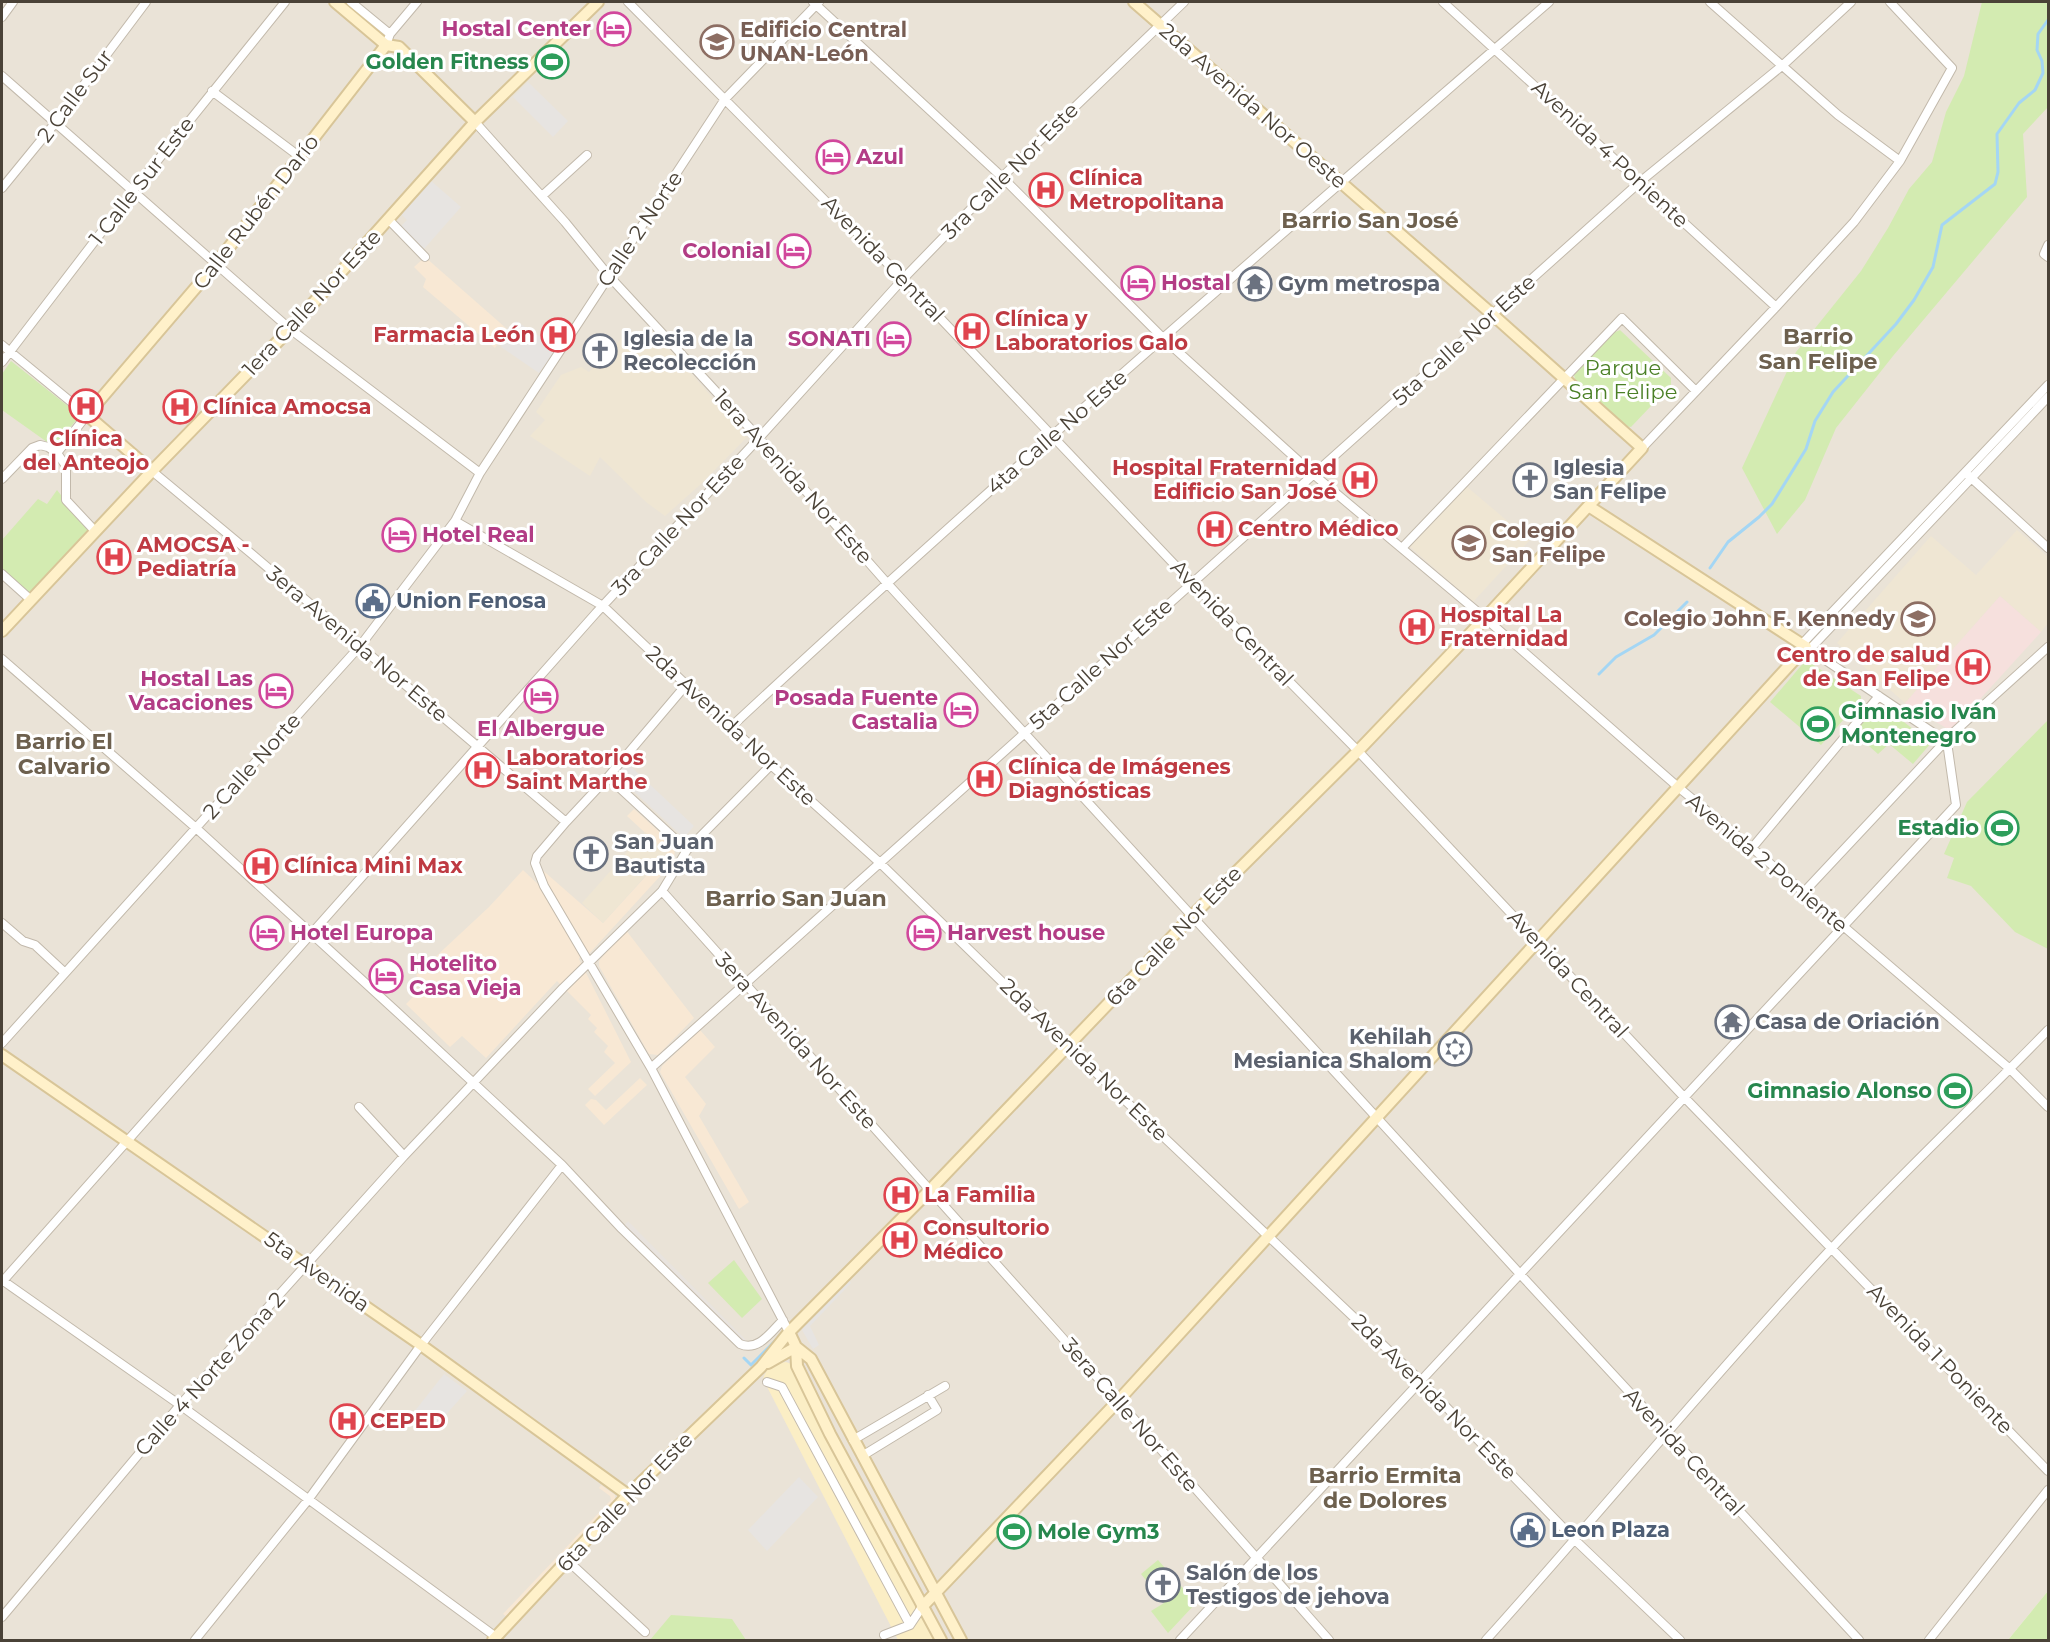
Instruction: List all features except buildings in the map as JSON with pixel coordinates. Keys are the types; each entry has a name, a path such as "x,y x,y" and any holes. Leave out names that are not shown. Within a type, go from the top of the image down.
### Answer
{"street":[{"path":"2,17 13,2"},
{"name":"2 Calle Sur","path":"2,188 56,122 146,2"},
{"name":"1 Calle Sur Este","path":"2,362 133,191 285,2"},
{"name":"1era Avenida Nor Este","path":"335,2 399,47 475,122 542,196 609,276 1025,732"},
{"path":"351,2 388,40"},
{"name":"Calle Rubén Darío","path":"87,416 216,264 417,2"},
{"name":"1era Calle Nor Este","path":"2,631 152,471 290,329 475,122 598,2"},
{"name":"Avenida Central","path":"628,2 903,279 1192,583 1358,751 1684,1097 1832,1248"},
{"name":"2da Avenida Nor Oeste","path":"1134,2 1642,448"},
{"name":"3ra Calle Nor Este","path":"311,933 603,606 903,279 1002,177 1184,2"},
{"name":"Avenida 4 Poniente","path":"1443,2 1641,181 1776,308"},
{"name":"4ta Calle No Este","path":"732,726 886,582 1164,339 1340,181 1549,2"},
{"path":"1710,2 1838,115 1900,161"},
{"name":"5ta Calle Nor Este","path":"651,1068 1641,181 1782,65 1851,2"},
{"path":"1642,448 1776,308 1854,222 1900,161 1952,68 1890,2"},
{"name":"Calle 2 Norte","path":"480,473 725,99 816,3"},
{"name":"Avenida 2 Poniente","path":"816,3 1002,177 1164,339 1312,474 1485,618 1678,787 2010,1069 2049,1107"},
{"path":"2,76 290,329 480,473"},
{"path":"212,91 300,157"},
{"path":"542,196 587,155"},
{"path":"389,220 425,257"},
{"path":"2049,245 2044,254 2049,257"},
{"path":"1402,548 1622,318 1696,391"},
{"name":"3era Avenida Nor Este","path":"2,345 566,822"},
{"path":"884,1635 910,1625 922,1607 1118,1402 1806,647 1968,475 2049,385"},
{"path":"1968,475 2049,397"},
{"path":"57,453 87,416"},
{"path":"2,479 32,448 40,445 48,447 57,453 66,466 66,500 95,531"},
{"name":"6ta Calle Nor Este","path":"494,1639 628,1495 761,1367 789,1332 930,1190 1192,916 1358,751 1590,507 1642,448"},
{"name":"2 Calle Norte","path":"2,1043 360,646 454,521 480,473"},
{"path":"1968,475 2049,549"},
{"path":"1180,1641 1956,805 1947,742 1806,647 1590,507"},
{"name":"2da Avenida Nor Este","path":"454,521 603,606 771,765 879,862 1421,1381 1576,1541 1680,1641"},
{"path":"2,574 31,600"},
{"path":"1804,892 1954,732 2049,647"},
{"path":"2,659 196,828 562,1165 622,1228 740,1344 750,1347 760,1343 783,1320"},
{"path":"686,686 566,822 537,856 535,863 544,886 651,1068 783,1320 796,1347 797,1366 830,1434 941,1641"},
{"path":"1752,848 1880,696"},
{"name":"Avenida Central","path":"1025,732 1666,1434 1859,1641"},
{"name":"Calle 4 Norte Zona 2","path":"2,1617 180,1405 404,1156 590,962 662,891 687,850 771,765"},
{"path":"608,777 687,850"},
{"name":"3era Avenida Nor Este","path":"662,891 930,1190"},
{"path":"2,923 23,940 36,945 64,972"},
{"path":"311,933 2,1281 180,1405 494,1639"},
{"path":"1486,1641 1832,1248 2049,1030"},
{"name":"5ta Avenida","path":"2,1055 421,1345 628,1495"},
{"path":"359,1107 404,1156"},
{"path":"195,1641 308,1500 421,1345 562,1165"},
{"name":"3era Calle Nor Este","path":"930,1190 1329,1641"},
{"name":"Avenida 1 Poniente","path":"1832,1248 2049,1471"},
{"path":"796,1347 811,1359 960,1641"},
{"name":"6ta Calle Nor Este","path":"761,1367 796,1347"},
{"path":"767,1382 782,1387 910,1625"},
{"path":"853,1440 945,1386"},
{"path":"862,1456 937,1410 928,1395"},
{"path":"830,1434 846,1427"},
{"path":"1929,1641 2049,1490"},
{"path":"870,1509 886,1502"},
{"path":"568,1561 645,1632"}],"shaded area":[{"path":"2,2 2048,2 2048,1591 2008,1640 2,1640"},
{"path":"528,82 568,121 553,137 513,97"},
{"path":"430,180 461,207 424,249 400,227 407,220 401,214"},
{"path":"425,257 507,329 495,348 423,287 426,279 414,267"},
{"path":"516,321 558,348 539,373 501,347 502,337"},
{"path":"652,329 747,437 702,483 665,516 646,502 600,457 590,476 530,436 545,420 536,412 561,375 581,367 589,372 622,338 631,340"},
{"name":"Colegio San Felipe","path":"1466,486 1530,540 1473,602 1409,546"},
{"name":"Colegio John F. Kennedy","path":"2017,530 2048,557 2048,623 2041,632 2000,596 1905,703 1837,643 1931,536 1976,575"},
{"name":"Centro de salud de San Felipe","path":"2000,596 2041,632 1951,731 1905,703"},
{"path":"624,760 694,826 684,838 613,772"},
{"path":"634,809 675,846 674,861 587,956 536,870 539,867 603,923 667,853 627,816"},
{"path":"645,832 667,852 603,923 582,903"},
{"path":"523,870 542,888 581,955 579,959 631,1062 595,1096 588,1089 615,1063 604,1052 608,1046 594,1032 597,1028 588,1019 591,1015 557,981 486,1058 462,1036 450,1047 406,1004 425,985 416,975 489,907"},
{"path":"625,929 694,1018 658,1055 649,1054 599,966 599,961"},
{"path":"700,1030 715,1047 685,1077 706,1104 699,1116 749,1202 739,1209 660,1072 662,1066"},
{"path":"640,1078 647,1085 604,1125 585,1105 591,1099 596,1100 606,1110"},
{"path":"628,1221 746,1340 740,1346 621,1229"},
{"path":"848,1279 851,1283 810,1326 819,1345 813,1349 802,1330 803,1326"},
{"path":"444,1374 467,1391 433,1429 414,1412"},
{"path":"799,1477 818,1497 767,1551 748,1530"},
{"path":"601,1485 615,1495 615,1502 507,1617 503,1614 611,1500 610,1496 599,1488"}],"green space":[{"path":"1982,2 2048,2 2048,107 2023,134 2027,197 1893,356 1836,428 1805,500 1777,534 1742,468 1796,352 1861,271 1909,189 1932,162 1946,112 1964,76"},
{"name":"Parque San Felipe","path":"1620,330 1671,378 1671,385 1631,427 1625,426 1576,382 1574,375 1613,333"},
{"path":"11,361 78,414 78,418 54,447 2,410 2,374"},
{"path":"57,490 89,531 29,594 2,569 2,540 38,499 47,504"},
{"name":"Gimnasio Iván Montenegro","path":"1806,660 1861,696 1861,700 1821,745 1770,702"},
{"path":"1882,705 1931,743 1913,764 1889,744 1878,754 1853,732 1871,710"},
{"name":"Estadio","path":"2048,720 2048,949 2015,932 1971,886 1947,878 1954,858 1944,854 1967,802"},
{"path":"734,1260 762,1299 742,1318 708,1283"},
{"path":"1158,1560 1196,1603 1168,1633 1151,1611 1164,1603 1141,1574"},
{"path":"2048,1591 2048,1640 2008,1640"},
{"path":"671,1615 732,1619 746,1640 650,1640"}],"sand":[{"path":"786,1362 797,1366 942,1640 898,1640 763,1379 771,1367"}],"waterway":[{"path":"1710,568 1728,542 1772,504 1806,449 1815,421 1833,392 1896,324 1914,300 1933,267 1942,225 1995,184 1998,172 1997,134 2019,103 2035,90 2043,73 2042,61 2037,50 2038,34 2048,20"},
{"path":"1599,674 1616,657 1654,635 1687,602"},
{"path":"751,1365 777,1339"},
{"path":"744,1358 751,1365"}],"place":[{"name":"Hostal Center","path":"614,29"},
{"name":"Edificio Central UNAN-León","path":"717,42"},
{"name":"Golden Fitness","path":"552,62"},
{"name":"Azul","path":"833,157"},
{"name":"Clínica Metropolitana","path":"1046,190"},
{"name":"Colonial","path":"794,251"},
{"name":"Hostal","path":"1138,283"},
{"name":"Gym metrospa","path":"1255,284"},
{"name":"Clínica y Laboratorios Galo","path":"972,331"},
{"name":"Farmacia León","path":"558,335"},
{"name":"SONATI","path":"894,339"},
{"name":"Iglesia de la Recolección","path":"600,351"},
{"name":"Clínica del Anteojo","path":"86,406"},
{"name":"Clínica Amocsa","path":"180,407"},
{"name":"Hospital Fraternidad Edificio San José","path":"1360,480"},
{"name":"Iglesia San Felipe","path":"1530,480"},
{"name":"Centro Médico","path":"1215,529"},
{"name":"Hotel Real","path":"399,535"},
{"name":"Colegio San Felipe","path":"1469,543"},
{"name":"AMOCSA - Pediatría","path":"114,557"},
{"name":"Union Fenosa","path":"373,601"},
{"name":"Colegio John F. Kennedy","path":"1918,619"},
{"name":"Hospital La Fraternidad","path":"1417,627"},
{"name":"Centro de salud de San Felipe","path":"1973,667"},
{"name":"Hostal Las Vacaciones","path":"276,691"},
{"name":"El Albergue","path":"541,696"},
{"name":"Posada Fuente Castalia","path":"961,710"},
{"name":"Gimnasio Iván Montenegro","path":"1818,724"},
{"name":"Laboratorios Saint Marthe","path":"483,770"},
{"name":"Clínica de Imágenes Diagnósticas","path":"985,779"},
{"name":"Estadio","path":"2002,828"},
{"name":"San Juan Bautista","path":"591,854"},
{"name":"Clínica Mini Max","path":"261,866"},
{"name":"Hotel Europa","path":"267,933"},
{"name":"Harvest house","path":"924,933"},
{"name":"Hotelito Casa Vieja","path":"386,976"},
{"name":"Casa de Oriación","path":"1732,1022"},
{"name":"Kehilah Mesianica Shalom","path":"1455,1049"},
{"name":"Gimnasio Alonso","path":"1955,1091"},
{"name":"La Familia","path":"901,1195"},
{"name":"Consultorio Médico","path":"900,1240"},
{"name":"CEPED","path":"347,1421"},
{"name":"Leon Plaza","path":"1528,1530"},
{"name":"Mole Gym3","path":"1014,1532"},
{"name":"Salón de los Testigos de jehova","path":"1163,1585"}],"district":[{"name":"Barrio San José","path":"1370,220"},
{"name":"Barrio San Felipe","path":"1818,348"},
{"name":"Barrio El Calvario","path":"64,754"},
{"name":"Barrio San Juan","path":"796,898"},
{"name":"Barrio Ermita de Dolores","path":"1385,1488"}]}
